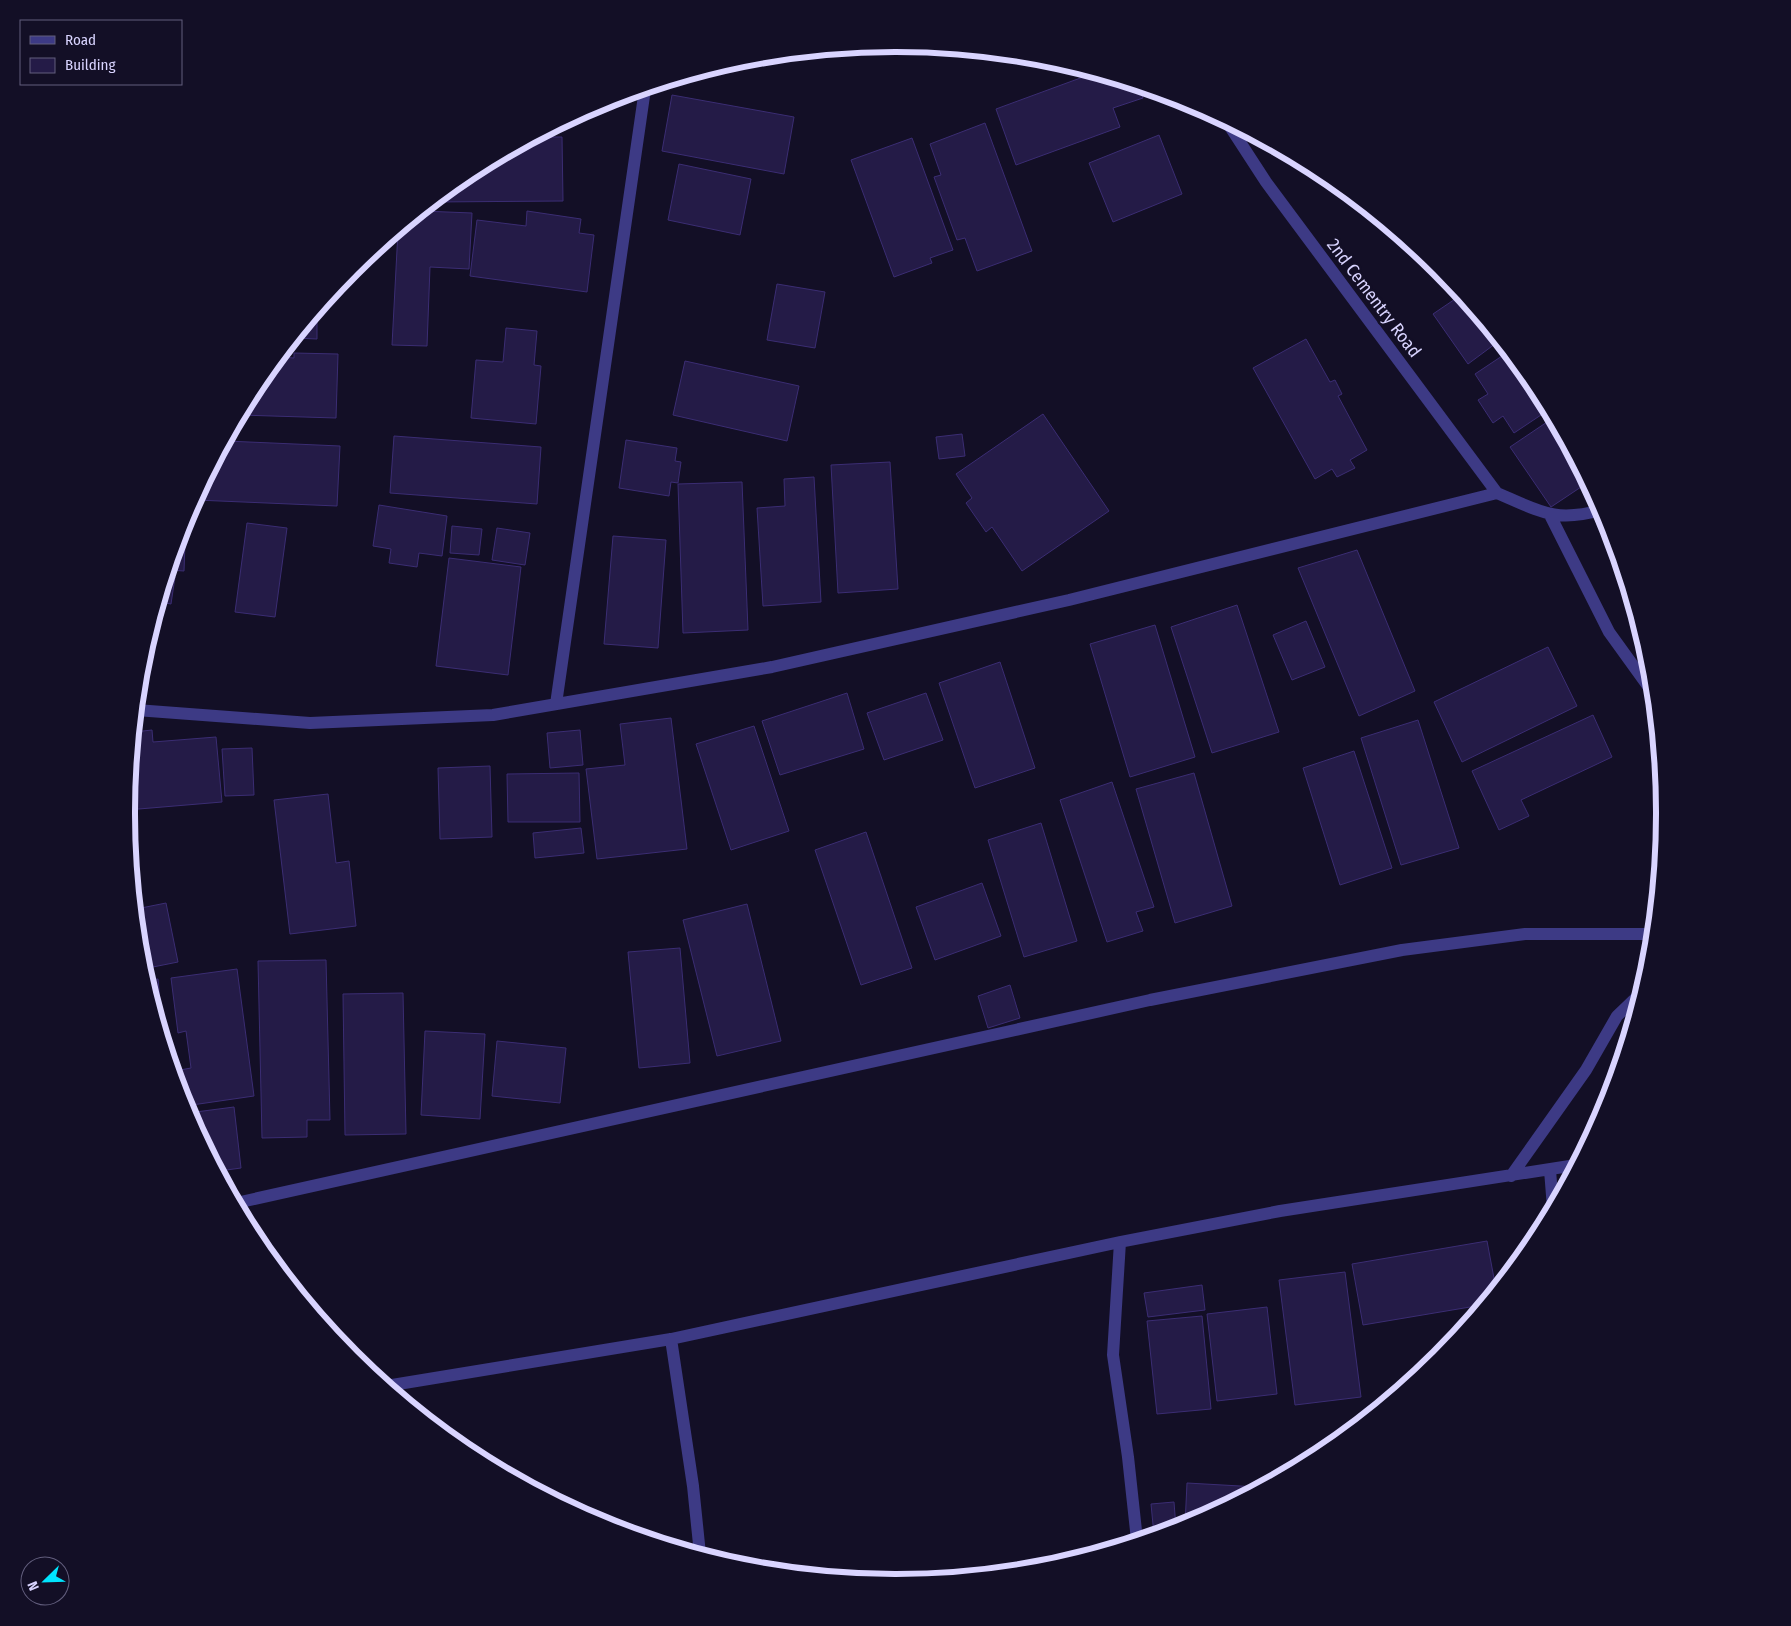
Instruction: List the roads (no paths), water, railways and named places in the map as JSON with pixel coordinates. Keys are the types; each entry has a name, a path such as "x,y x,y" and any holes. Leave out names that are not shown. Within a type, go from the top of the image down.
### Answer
{"street":[{"path":"556,704 644,96"},
{"name":"2nd Cementry Road","path":"1235,132 1266,182 1497,493"},
{"path":"143,710 310,723 493,715 782,665 1069,600 1497,493 1550,515 1577,516 1594,512"},
{"path":"1550,515 1608,632 1643,680"},
{"path":"242,1202 1150,1000 1402,950 1525,934 1645,934"},
{"path":"1511,1176 1586,1070 1617,1016 1632,1001"},
{"path":"394,1385 671,1339 1120,1242 1280,1211 1568,1166"},
{"path":"1550,1170 1552,1196"},
{"path":"1120,1242 1113,1355 1128,1457 1136,1534"},
{"path":"671,1339 693,1486 699,1548"}]}
